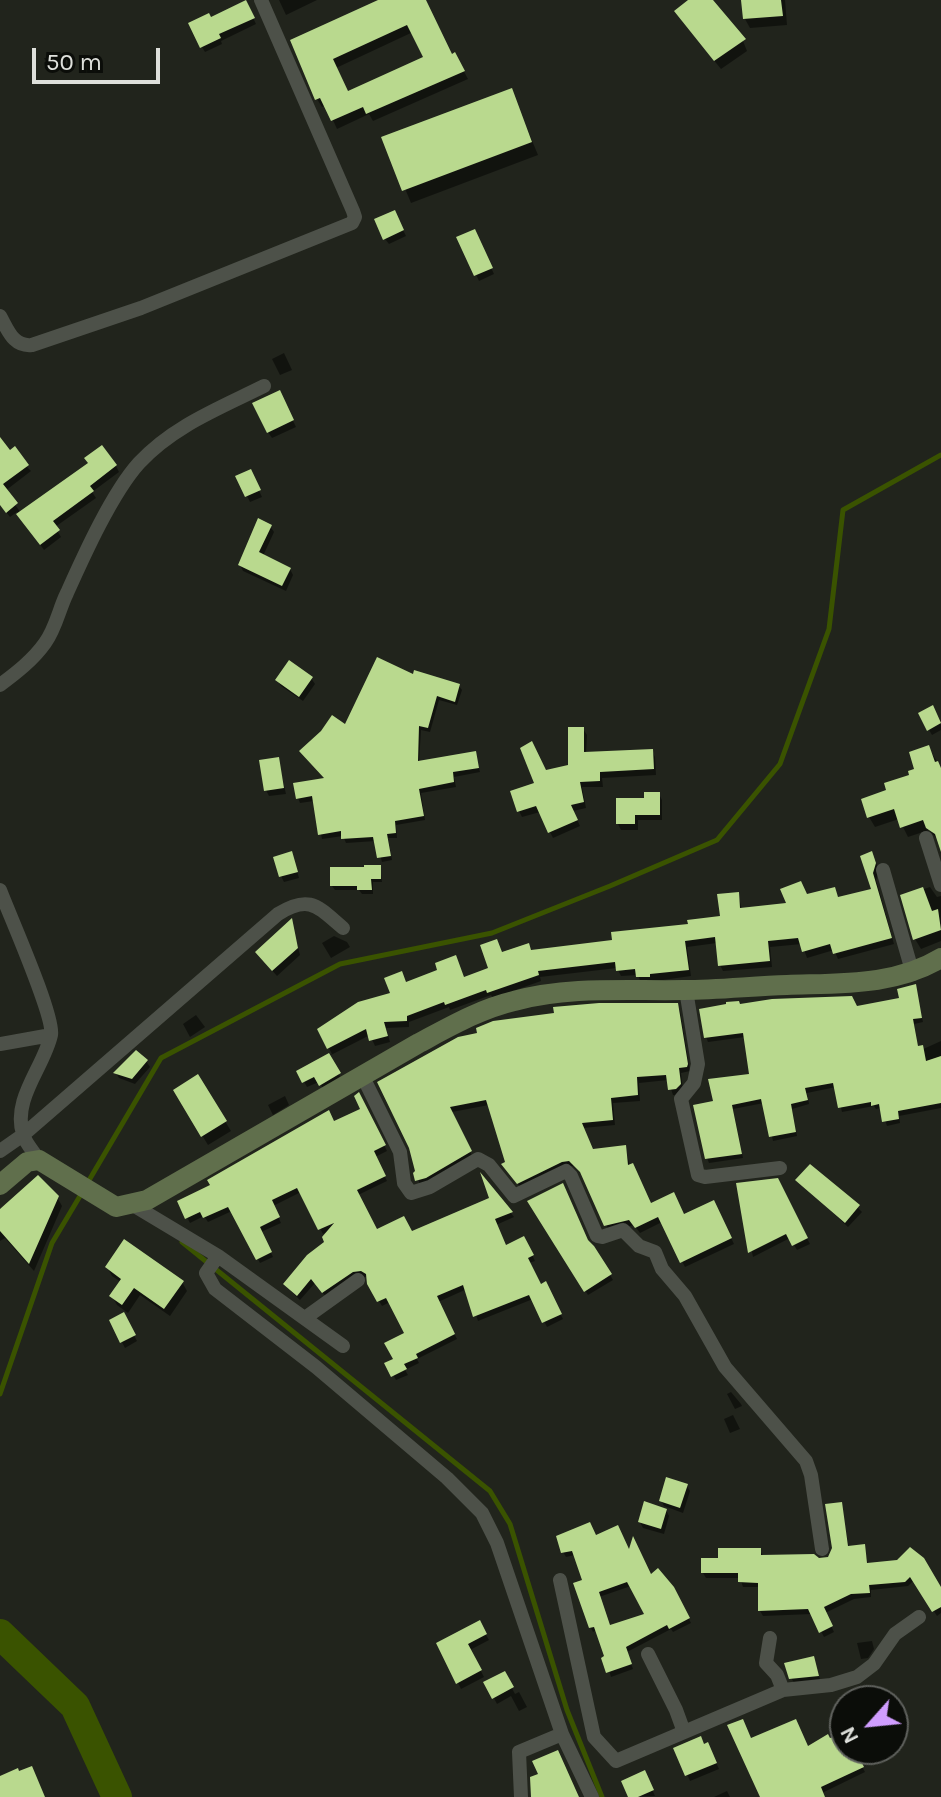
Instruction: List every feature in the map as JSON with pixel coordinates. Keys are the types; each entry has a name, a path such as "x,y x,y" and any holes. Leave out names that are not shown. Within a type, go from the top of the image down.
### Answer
{"main road":[{"path":"0,1185 27,1162 42,1161 124,1206 155,1196 362,1075 456,1024 513,1001 603,990 838,984 913,974 941,958"}],"street":[{"path":"0,316 13,339 19,344 32,345 141,308 352,223 355,217 353,211 261,0"},
{"path":"0,685 35,656 50,636 67,592 107,513 138,465 169,437 193,421 264,386"},
{"path":"926,838 941,885"},
{"path":"883,870 913,974"},
{"path":"0,890 43,1001 51,1035 26,1093 22,1114 23,1135 42,1161"},
{"path":"0,1151 23,1135 278,914 293,905 305,903 315,906 343,928"},
{"path":"686,990 698,1070 694,1083 681,1099 698,1175 705,1177 780,1168"},
{"path":"0,1044 51,1035"},
{"path":"362,1075 400,1152 404,1183 411,1193 430,1187 478,1159 489,1165 514,1196 566,1171 571,1176 596,1235 602,1237 623,1230 639,1246 655,1252 662,1269 685,1296 725,1367 806,1461 811,1475 822,1549"},
{"path":"124,1206 305,1318 343,1346"},
{"path":"213,1263 215,1289 316,1367 447,1478 482,1513 577,1740 592,1797"},
{"path":"305,1318 358,1280"},
{"path":"560,1580 577,1740"},
{"path":"521,1797 519,1752 577,1740 618,1761 783,1690 831,1685 857,1677 874,1664 895,1634 919,1617"},
{"path":"770,1638 766,1663 777,1675 783,1690"},
{"path":"648,1654 684,1732"}],"building":[{"path":"246,0 255,18 219,34 221,38 200,48 188,23 209,13 211,17"},
{"path":"378,0 426,0 452,54 455,52 465,71 366,114 363,107 331,121 320,98 315,100 290,40","holes":["407,25 423,57 348,91 333,59"]},
{"path":"688,0 713,0 746,39 714,61 674,11"},
{"path":"741,0 781,0 783,16 743,19"},
{"path":"512,88 532,142 402,191 381,137"},
{"path":"395,210 404,230 383,240 374,219"},
{"path":"475,229 493,268 474,276 456,237"},
{"path":"280,390 294,420 267,433 252,403"},
{"path":"0,437 10,450 15,446 29,465 3,484 18,503 6,513 0,505"},
{"path":"102,445 117,465 90,486 94,491 53,521 60,530 40,545 16,514 88,463 84,458"},
{"path":"251,469 261,490 245,497 235,476"},
{"path":"258,518 272,525 259,552 291,568 282,586 238,565"},
{"path":"377,657 413,674 414,670 460,684 455,702 437,696 428,728 419,726 418,761 476,751 479,768 453,772 454,782 419,789 424,816 395,821 396,833 387,834 391,856 377,858 373,837 341,839 341,831 318,835 312,796 296,799 293,783 324,778 299,751 321,731 332,715 345,724"},
{"path":"289,660 313,677 299,697 275,680"},
{"path":"933,705 941,723 927,731 918,713"},
{"path":"568,727 584,727 584,752 653,749 654,769 600,772 600,781 580,782 584,802 571,805 578,820 548,833 536,806 517,812 510,791 534,783 520,748 532,741 546,770 568,765"},
{"path":"929,745 935,762 938,761 941,768 941,852 935,834 926,828 923,820 900,828 894,809 867,818 861,799 886,790 884,783 909,775 908,771 914,769 909,752"},
{"path":"279,757 284,788 264,791 259,760"},
{"path":"644,792 660,792 660,815 635,815 635,824 616,824 616,798 644,798"},
{"path":"292,851 298,872 279,877 273,857"},
{"path":"872,851 876,863 873,873 892,938 833,954 830,944 802,952 798,938 768,941 770,961 718,966 715,937 685,941 689,970 636,977 635,969 616,971 615,962 538,971 539,975 487,993 486,990 445,1005 444,1002 407,1016 407,1021 384,1022 388,1036 369,1041 366,1029 327,1049 317,1029 358,1002 390,993 384,978 402,971 406,982 437,970 435,963 456,955 464,977 488,968 480,945 497,939 502,952 529,943 531,950 612,940 611,932 688,924 687,920 720,916 717,894 739,892 740,908 786,903 780,889 801,881 807,894 835,887 838,897 871,889 860,856"},
{"path":"381,865 381,879 371,879 372,890 357,890 357,886 330,886 330,867"},
{"path":"923,887 932,911 938,909 941,930 913,940 900,895"},
{"path":"292,918 298,948 272,971 255,952"},
{"path":"916,984 922,1018 913,1019 918,1046 923,1045 926,1061 941,1056 941,1103 898,1111 899,1119 882,1122 879,1104 871,1106 871,1102 838,1108 833,1083 805,1088 808,1100 791,1104 796,1132 769,1137 761,1099 732,1105 742,1154 705,1159 693,1105 713,1101 708,1079 749,1074 743,1033 704,1038 699,1009 726,1002 739,1001 740,1004 772,999 852,996 857,1006 899,998 897,989"},
{"path":"599,1003 678,1003 688,1064 679,1068 681,1084 676,1089 668,1090 666,1075 637,1077 638,1095 611,1098 613,1120 582,1123 593,1149 626,1145 628,1165 633,1163 651,1203 674,1192 684,1214 714,1200 732,1238 680,1263 658,1217 635,1228 629,1220 604,1226 580,1172 569,1161 517,1184 501,1164 505,1162 486,1100 450,1107 472,1151 426,1178 415,1181 409,1148 377,1082 458,1037 477,1033 476,1028 493,1021 554,1013 553,1007"},
{"path":"136,1050 148,1060 132,1079 113,1073"},
{"path":"329,1053 341,1073 319,1086 314,1077 302,1083 296,1071"},
{"path":"198,1074 227,1121 201,1137 173,1090"},
{"path":"359,1092 386,1145 374,1151 386,1176 357,1190 377,1229 404,1216 412,1231 489,1198 480,1172 513,1212 495,1219 506,1245 524,1236 534,1255 528,1258 541,1284 546,1281 562,1314 542,1323 529,1295 473,1317 463,1285 437,1296 455,1334 416,1354 418,1358 404,1364 407,1369 391,1377 384,1363 393,1359 384,1343 404,1333 386,1298 377,1302 367,1284 366,1274 353,1272 322,1293 311,1279 297,1296 283,1284 307,1255 324,1242 322,1237 334,1223 318,1230 297,1188 272,1200 280,1217 260,1227 272,1252 256,1260 228,1207 203,1218 200,1212 185,1219 177,1201 210,1185 207,1180 329,1110 334,1121 360,1109 354,1096"},
{"path":"810,1164 860,1205 845,1223 795,1180"},
{"path":"38,1175 59,1196 29,1264 0,1231 0,1209"},
{"path":"778,1178 808,1238 792,1246 786,1234 748,1253 736,1183"},
{"path":"563,1183 588,1240 612,1274 584,1292 527,1201"},
{"path":"124,1239 184,1281 164,1309 134,1288 122,1305 109,1296 121,1279 105,1267"},
{"path":"124,1312 136,1335 120,1343 109,1320"},
{"path":"666,1477 688,1484 680,1508 659,1501"},
{"path":"644,1501 667,1509 661,1529 638,1522"},
{"path":"842,1502 848,1546 865,1544 867,1563 897,1560 910,1547 924,1558 941,1587 941,1607 932,1612 910,1577 905,1582 869,1585 870,1593 851,1594 824,1607 833,1626 819,1633 808,1609 758,1611 758,1583 738,1582 738,1573 701,1573 701,1558 718,1558 718,1548 761,1548 761,1555 814,1554 819,1558 828,1557 832,1548 825,1504"},
{"path":"590,1522 596,1535 618,1525 629,1549 633,1536 651,1574 658,1568 674,1587 690,1618 669,1629 667,1625 626,1647 632,1664 606,1673 594,1627 589,1628 573,1583 582,1580 572,1551 561,1553 556,1536","holes":["627,1582 644,1614 610,1625 599,1592"]},
{"path":"480,1620 487,1634 468,1644 482,1670 456,1684 436,1643"},
{"path":"814,1656 819,1676 789,1679 784,1663"},
{"path":"505,1671 514,1687 492,1699 483,1682"},
{"path":"743,1719 751,1738 796,1719 808,1746 828,1734 829,1765 864,1767 821,1787 825,1797 760,1797 727,1725"},
{"path":"701,1736 704,1744 708,1742 717,1763 685,1776 673,1748"},
{"path":"558,1750 579,1797 531,1797 530,1777 538,1774 532,1761"},
{"path":"32,1766 45,1797 0,1797 0,1776"},
{"path":"645,1770 654,1790 638,1797 628,1797 621,1781"}],"waterway":[{"path":"88,1182 161,1058 340,964 492,933 717,840 780,764 829,629 843,510 941,455"},
{"path":"0,1394 52,1243 83,1191"},
{"path":"182,1242 490,1491 510,1524 567,1710 602,1797"},
{"path":"0,1634 75,1706 117,1797"}]}
